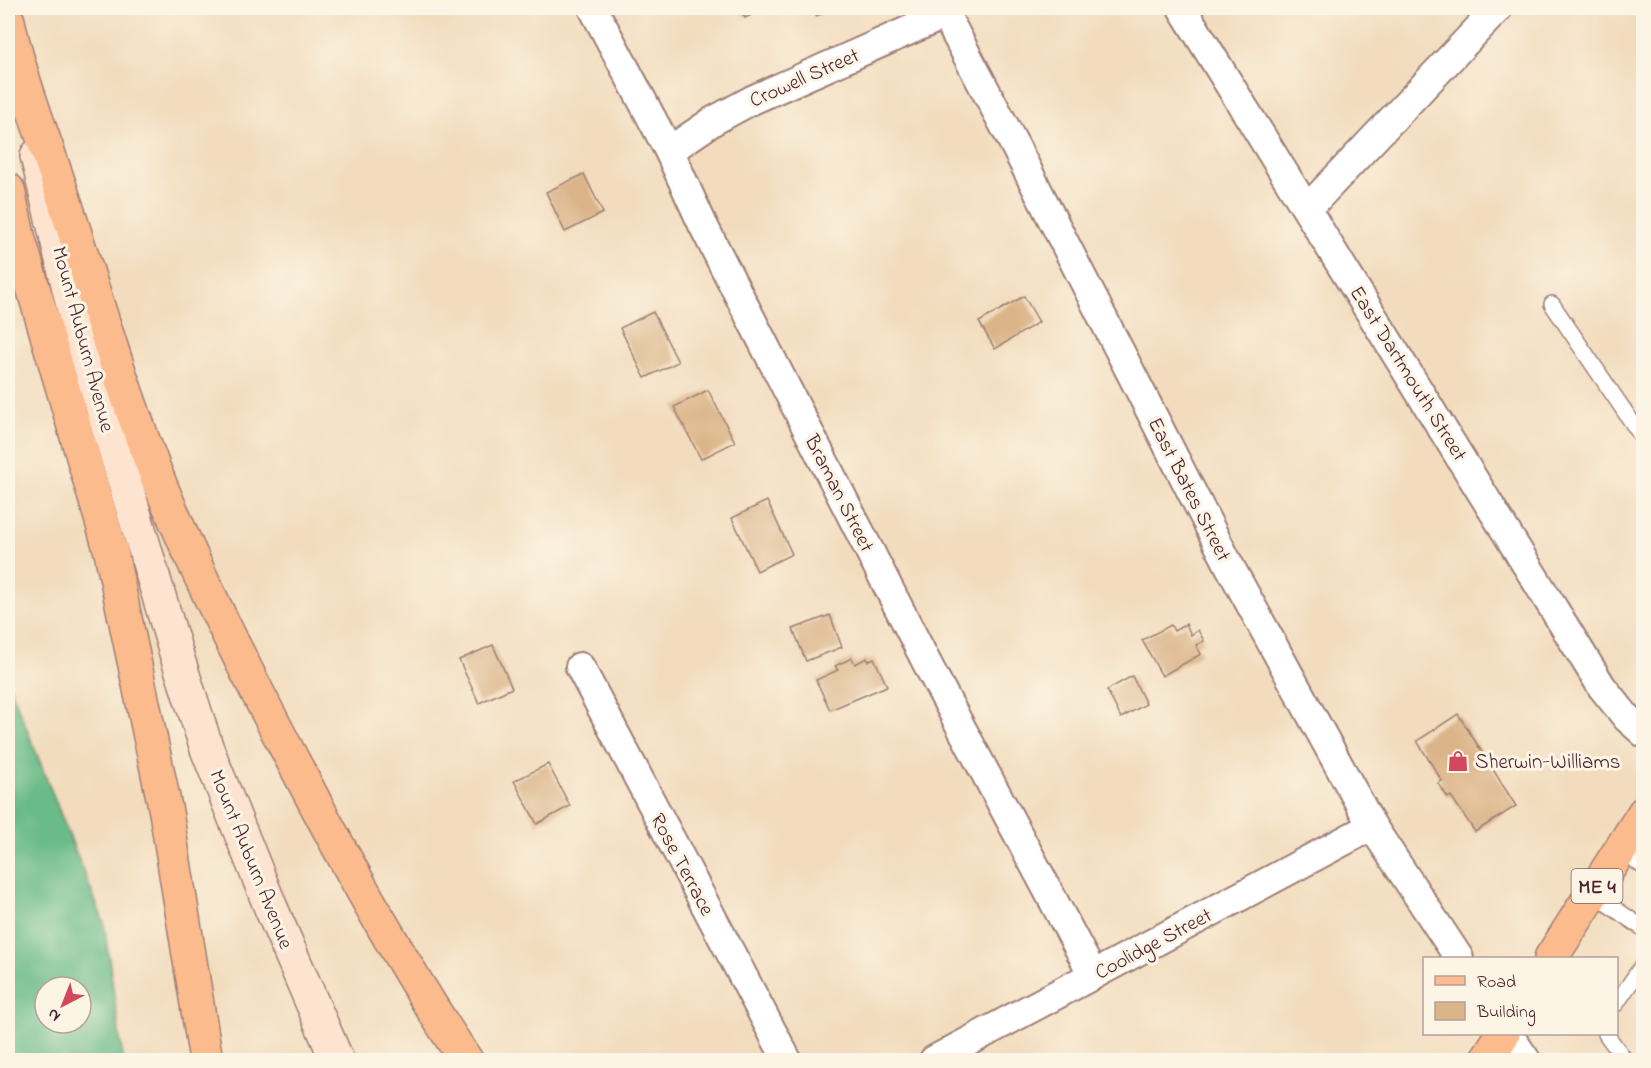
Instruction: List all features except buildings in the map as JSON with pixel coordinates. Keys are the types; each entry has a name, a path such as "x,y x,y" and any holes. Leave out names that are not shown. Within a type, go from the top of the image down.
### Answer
{"main road":[{"name":"Mount Auburn Avenue","path":"11,36 48,205 77,322 176,653 207,749 271,908 338,1060"},
{"path":"11,36 118,367 162,488 213,601 281,739 341,853 403,960 466,1060"},
{"name":"Mount Auburn Avenue","path":"8,190 19,240 80,445 176,653"},
{"path":"80,445 111,552 166,812 206,1060"},
{"name":"ME 4","path":"1552,957 1592,893 1632,858 1644,813"},
{"path":"1486,1060 1502,1035"}],"street":[{"name":"Braman Street","path":"593,8 669,151 703,225 930,671 1093,975"},
{"name":"East Dartmouth Street","path":"1182,8 1602,687 1627,718 1644,733"},
{"path":"1307,209 1498,8"},
{"name":"Crowell Street","path":"669,151 713,121 752,100 944,11"},
{"name":"East Bates Street","path":"944,11 1026,166 1229,565 1372,826 1458,957"},
{"name":"Rose Terrace","path":"580,667 787,1060"},
{"name":"Coolidge Street","path":"934,1060 1372,826"},
{"path":"1509,1035 1526,1060"}],"lane":[{"path":"1552,304 1644,440"},
{"path":"1592,893 1644,928"},
{"path":"1618,1002 1644,963"},
{"path":"1607,1035 1625,1060"}],"green space":[{"path":"8,682 104,923 123,1060 8,1060"}],"place":[{"name":"Sherwin-Williams","path":"1458,761"}]}
